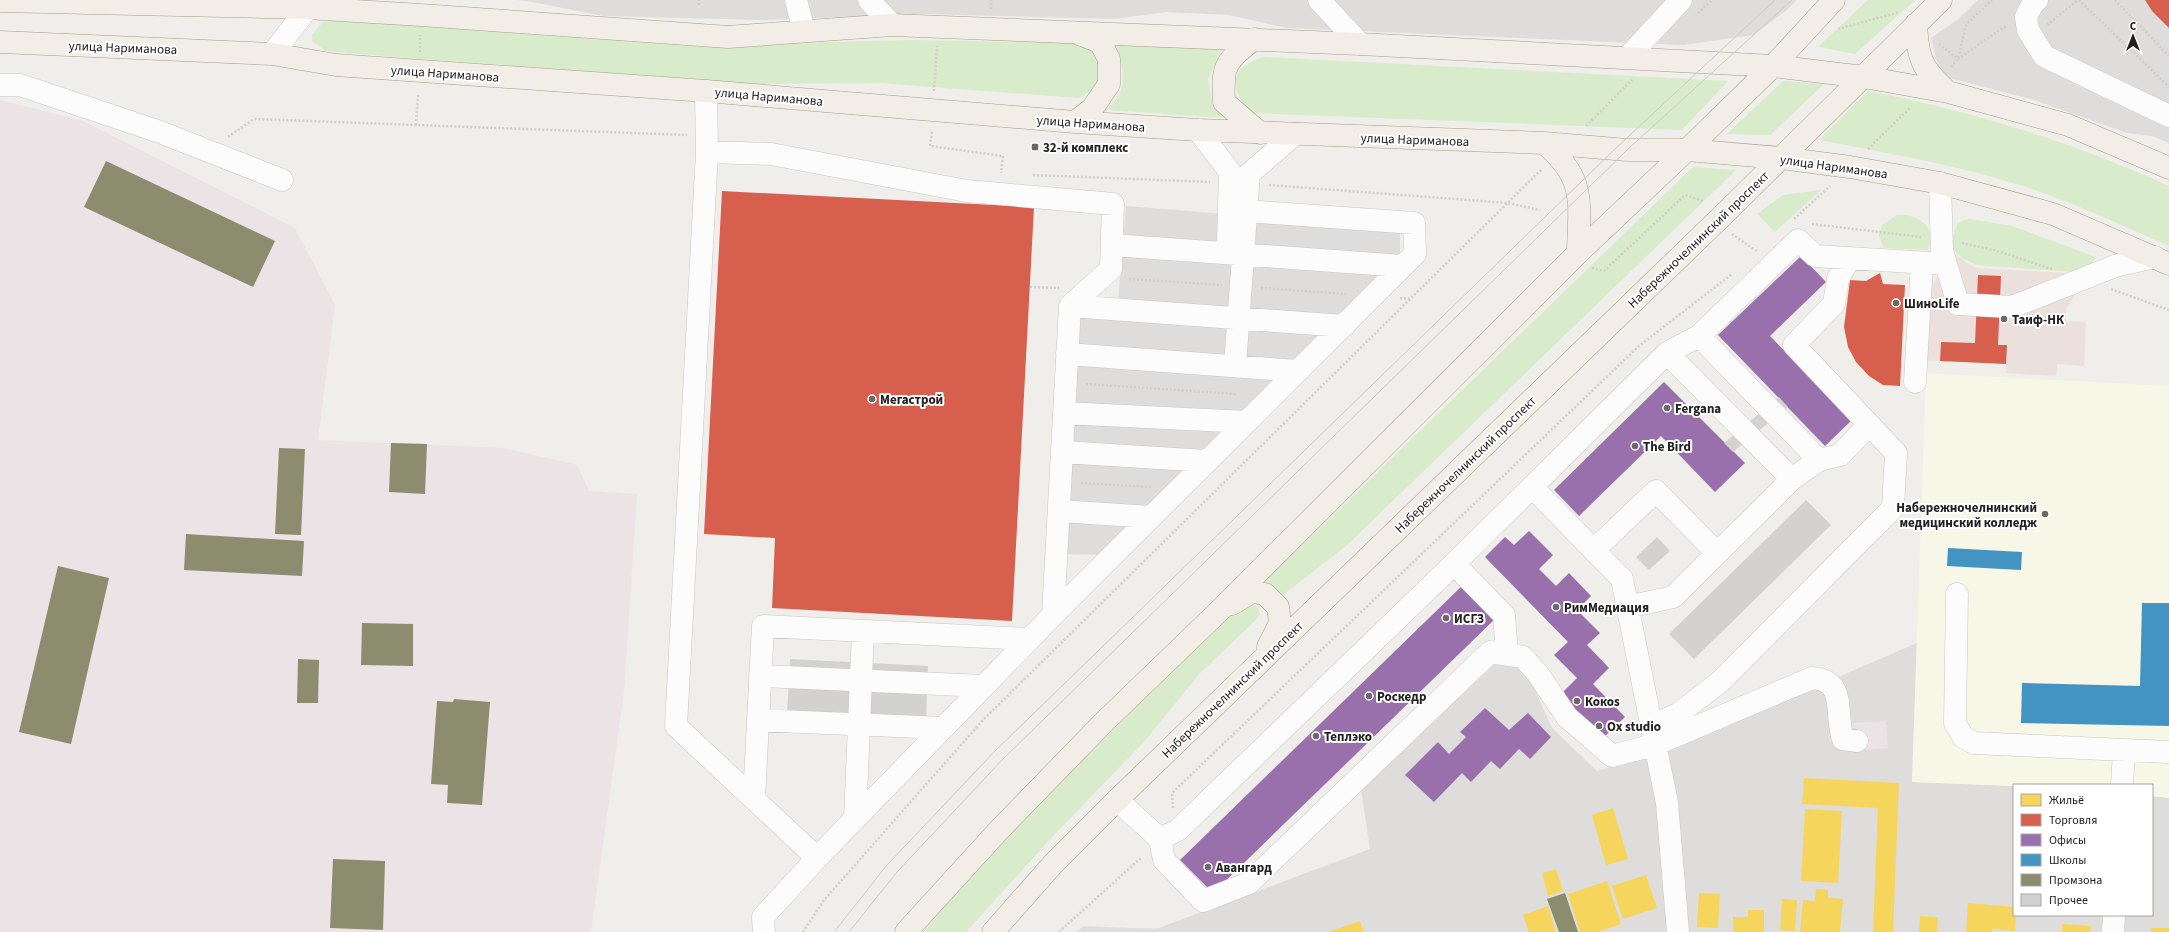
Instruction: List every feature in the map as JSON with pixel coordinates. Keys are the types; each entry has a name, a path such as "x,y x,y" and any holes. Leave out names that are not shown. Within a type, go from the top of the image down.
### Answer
{"main road":[{"path":"906,932 999,830 1104,722 1584,260 1687,150 1773,66 1834,0"},
{"name":"Набережночелнинский проспект","path":"993,932 1054,863 1117,800 1864,76 1910,17 1941,0"},
{"path":"0,1 310,4 421,14 728,37 892,25 1254,39 1628,57 1773,66 1864,76 1948,92 2068,125 2169,168"},
{"path":"1910,17 1917,48 1924,68 1948,92"},
{"path":"1073,32 1100,42 1109,59 1109,84 1092,109 1075,122"},
{"path":"1254,39 1233,56 1223,75 1224,102 1260,133"},
{"name":"улица Нариманова","path":"0,42 272,54 336,65 706,91 1075,122 1260,133 1544,143 1627,150 1687,150 1781,158 1850,167 1940,183 2053,214 2164,260"},
{"path":"1544,143 1558,155 1577,185 1584,260"},
{"path":"1215,615 1252,592 1265,594 1278,607 1280,623 1261,660"}],"street":[{"path":"796,0 804,31"},
{"path":"869,0 892,25"},
{"path":"1319,0 1360,44"},
{"path":"1628,57 1681,0"},
{"path":"2037,0 2032,5 2026,17 2028,30 2044,56 2169,116"},
{"path":"272,54 310,4"},
{"path":"0,85 20,85 153,129 282,180"},
{"path":"706,91 707,152 676,726 817,858"},
{"path":"1198,130 1230,172 1235,254"},
{"path":"1229,365 1235,254 1249,174 1295,134"},
{"path":"707,152 771,154 967,191 1113,204 1111,270 1070,306 1053,615"},
{"path":"1940,183 1942,251 1958,304 2012,307 2115,266 2164,260"},
{"path":"764,932 763,918 817,858 1053,615 1415,254 1414,223 1259,212"},
{"path":"1160,839 1178,830 1454,564 1667,353 1700,336 1798,240 1815,256 1946,264"},
{"path":"1112,245 1403,266"},
{"path":"1652,735 1721,681 1893,508 1896,453 1794,345 1834,304 1838,278 1848,259"},
{"path":"1915,382 1922,263"},
{"path":"1070,306 1344,326"},
{"path":"1700,336 1819,460"},
{"path":"1667,353 1792,479"},
{"path":"1067,354 1298,371"},
{"path":"1064,413 1247,422"},
{"path":"1627,607 1673,597 1792,479 1819,460 1840,455 1869,425"},
{"path":"1062,452 1207,462"},
{"path":"1532,487 1622,579 1652,735 1667,802 1678,932"},
{"path":"1594,550 1656,491 1717,553"},
{"path":"1059,511 1151,517"},
{"path":"1454,564 1504,615 1507,654"},
{"path":"1957,594 1955,723 1963,737 1974,743 2169,752"},
{"path":"754,799 763,626 1030,639"},
{"path":"855,819 863,631"},
{"path":"1117,800 1160,839 1164,860 1203,901 1249,883 1490,652 1522,657 1538,674 1567,717 1612,756 1652,735 1812,678 1823,679 1831,683 1835,691 1843,739 1857,742"},
{"path":"760,676 984,686"},
{"path":"758,720 943,728"},
{"path":"2122,784 2124,750"},
{"path":"2113,932 2114,916"}],"path":[{"path":"699,0 699,5"},
{"path":"1958,59 1966,25 1992,0"},
{"path":"1948,70 1958,59 2004,27 2040,31 2078,0 2169,87"},
{"path":"2115,0 2169,56"},
{"path":"1838,29 1910,17"},
{"path":"420,33 420,59"},
{"path":"1937,42 1958,59"},
{"path":"933,99 937,46"},
{"path":"1586,126 1634,78"},
{"path":"416,125 418,95"},
{"path":"1868,149 1911,106"},
{"path":"932,132 930,146 1003,156 1001,173"},
{"path":"802,932 824,900 983,720 1546,166"},
{"path":"1799,223 1791,222 1835,181"},
{"path":"1584,260 1604,271 1685,195 1703,201"},
{"path":"1508,203 1540,210"},
{"path":"1807,224 1942,239 1994,250 2169,310"},
{"path":"1732,233 1758,253"},
{"path":"1752,258 1763,248"},
{"path":"1059,932 1160,839 1173,823 1172,793 1639,346 1733,272"},
{"path":"1066,383 1236,394"},
{"path":"1060,482 1215,492"}],"shaded area":[{"path":"515,0 1797,0 1787,10 1753,35 1684,45 1287,28 1229,15 1166,12 1115,19 926,14 763,20 603,16"},
{"path":"1978,0 2169,0 2169,143 2152,136 2127,133 2034,100 1949,78 1940,74 1931,38 1958,19"},
{"path":"0,100 83,121 295,228 335,305 318,440 504,448 577,465 589,491 637,494 624,691 591,932 0,932"},
{"path":"1126,206 1400,228 1400,254 1101,555 1060,554 1073,312 1117,313"},
{"path":"1954,253 1976,268 2067,273 2075,295 2066,309 2066,321 2086,322 2084,366 2057,364 2056,376 2006,373 2006,364 1927,360 1930,288"},
{"name":"Набережночелнинский медицинский колледж","path":"1926,373 2169,386 2169,798 2153,796 2153,784 2013,784 2013,786 1912,782"},
{"path":"1917,643 1912,782 2013,786 2013,916 2153,916 2153,796 2169,798 2169,932 1076,932 1084,926 1156,929 1370,849 1361,790 1496,663 1518,664 1530,679 1552,728 1597,771 1678,746"},
{"path":"1886,721 1888,748 1854,751 1852,723"}],"green space":[{"path":"1868,0 1915,0 1855,54 1818,47"},
{"path":"333,20 688,46 911,40 1072,43 1093,52 1098,59 1099,67 1094,87 1079,98 879,83 762,84 326,51 312,41 312,35 322,23"},
{"path":"1114,45 1223,46 1208,79 1213,107 1227,118 1106,110 1113,103 1122,88 1123,80 1121,63"},
{"path":"1263,57 1728,81 1682,130 1250,113 1238,95 1236,79 1238,73 1244,67 1252,61"},
{"path":"1783,81 1824,84 1770,135 1727,134"},
{"path":"1868,91 1983,118 2096,155 2169,186 2169,246 2079,206 2023,186 1947,166 1819,140"},
{"path":"1693,167 1736,170 1346,546 1279,598 1274,587 1264,582"},
{"path":"1821,190 1775,232 1757,214 1783,195"},
{"path":"1897,215 1912,217 1924,224 1930,235 1930,242 1927,250 1884,248 1879,236 1882,225"},
{"path":"1970,219 2012,226 2096,257 2092,263 2076,272 1977,265 1962,258 1952,248 1955,229 1961,222"},
{"path":"1249,602 1255,605 1260,614 1257,619 1200,673 1143,743 1053,836 966,932 923,932 978,869 1075,768 1241,605"}],"building: Жильё":[{"path":"1804,778 1899,783 1893,932 1873,932 1878,808 1802,804"},
{"path":"1613,808 1628,859 1606,865 1592,815"},
{"path":"1805,809 1842,811 1838,883 1801,881"},
{"path":"1556,869 1563,891 1548,896 1542,873"},
{"path":"1646,875 1657,908 1623,919 1612,886"},
{"path":"1607,881 1621,924 1597,932 1580,932 1568,894"},
{"path":"1816,889 1828,890 1828,898 1843,899 1840,932 1800,932 1803,900 1815,901"},
{"path":"1699,893 1720,894 1718,928 1697,927"},
{"path":"1782,899 1797,900 1795,931 1780,930"},
{"path":"1968,903 2013,907 2013,916 2016,916 2015,931 1992,929 1992,932 1966,932"},
{"path":"1548,906 1556,932 1529,932 1523,915"},
{"path":"1748,910 1764,910 1764,932 1733,932 1733,917 1748,917"},
{"path":"1920,916 1938,917 1937,932 1919,932"},
{"path":"1360,921 1364,932 1328,932"},
{"path":"2062,924 2091,926 2090,932 2062,932"},
{"path":"2151,928 2169,928 2169,932 2151,932"}],"building: Торговля":[{"path":"2145,0 2169,0 2169,28 2152,11"},
{"path":"722,191 1034,207 1012,621 772,608 775,538 704,534"},
{"path":"1880,273 1883,284 1905,285 1900,386 1883,385 1869,376 1856,362 1848,347 1844,327 1850,280 1866,281"},
{"path":"1978,275 2001,276 1998,345 2007,345 2006,364 1940,361 1941,342 1975,343"}],"building: Офисы":[{"path":"1801,256 1826,282 1770,336 1852,420 1825,446 1718,335"},
{"path":"1664,382 1745,463 1715,492 1661,436 1579,516 1554,490"},
{"path":"1529,531 1553,555 1539,569 1556,586 1569,573 1591,596 1577,610 1600,633 1587,645 1609,668 1593,684 1625,717 1601,740 1558,697 1577,678 1554,655 1568,642 1485,557 1505,537 1514,545"},
{"path":"1464,584 1497,617 1213,893 1180,860"},
{"path":"1485,708 1509,730 1528,713 1551,737 1530,759 1519,749 1500,769 1491,761 1471,782 1462,773 1434,802 1405,775 1438,742 1449,754 1466,737 1460,732"}],"building: Школы":[{"path":"1948,548 2022,552 2021,570 1947,566"},
{"path":"2142,603 2169,603 2169,726 2021,723 2022,683 2140,686"}],"building: Промзона":[{"path":"106,161 275,241 253,287 84,207"},
{"path":"391,443 427,444 425,494 389,492"},
{"path":"279,448 305,449 301,535 275,534"},
{"path":"186,534 304,541 302,576 184,570"},
{"path":"58,566 109,578 71,744 19,732"},
{"path":"362,623 413,624 413,666 361,665"},
{"path":"298,659 319,660 318,703 297,703"},
{"path":"454,699 490,702 482,805 447,803 448,785 431,784 437,701 453,702"},
{"path":"333,859 385,861 383,930 330,928"},
{"path":"1565,893 1578,932 1559,932 1547,899"}],"building: Прочее":[{"path":"1779,397 1788,407 1733,452 1724,443"},
{"path":"1806,500 1831,525 1694,659 1669,634"},
{"path":"1657,537 1670,551 1649,570 1636,557"},
{"path":"790,659 928,666 926,721 787,714"}],"tram line":[{"path":"834,932 887,865 995,751 1615,149 1775,0"},
{"path":"849,932 897,872 1002,760 1627,150 1792,0"}],"place":[{"name":"32-й комплекс","path":"1035,147"},
{"name":"ШиноLife","path":"1896,303"},
{"name":"Таиф-НК","path":"2004,319"},
{"name":"Мегастрой","path":"872,399"},
{"name":"Fergana","path":"1667,408"},
{"name":"The Bird","path":"1635,446"},
{"name":"Набережночелнинский медицинский колледж","path":"2045,514"},
{"name":"РимМедиация","path":"1556,607"},
{"name":"ИСГЗ","path":"1446,618"},
{"name":"Роскедр","path":"1369,696"},
{"name":"Кокоs","path":"1577,701"},
{"name":"Ox studio","path":"1599,726"},
{"name":"Теплэко","path":"1316,736"},
{"name":"Авангард","path":"1208,867"}]}
